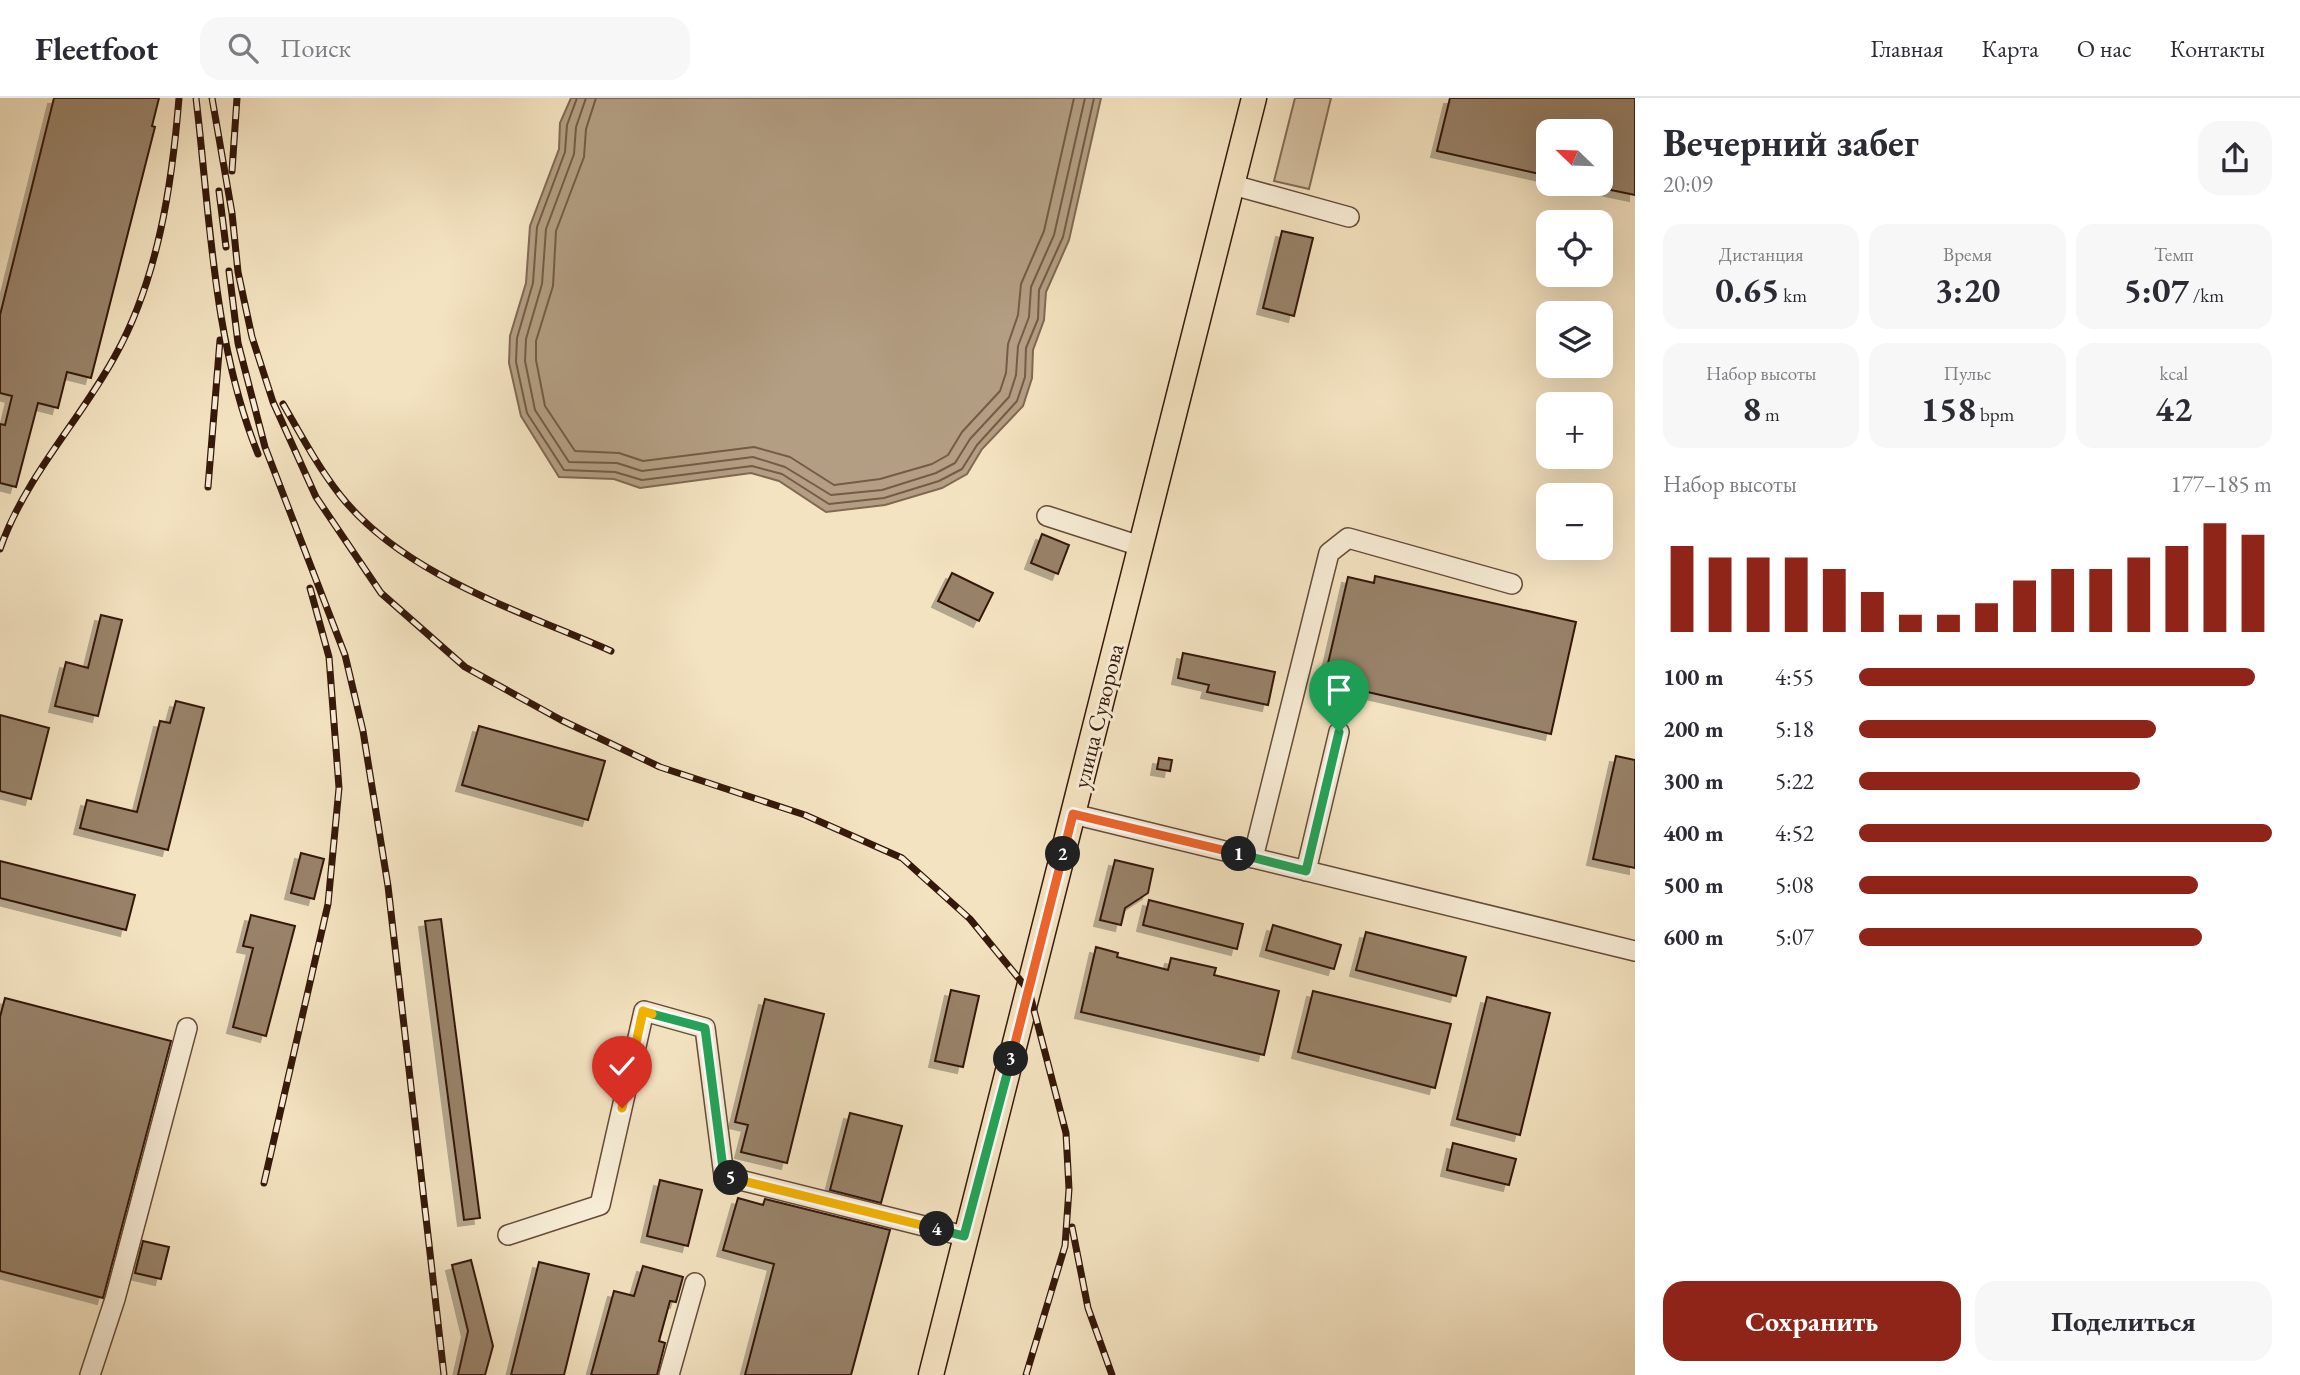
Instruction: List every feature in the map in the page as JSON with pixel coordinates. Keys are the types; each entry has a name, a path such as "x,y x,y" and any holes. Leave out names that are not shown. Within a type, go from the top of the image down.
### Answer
{"main road":[{"name":"улица Суворова","path":"932,1375 964,1236 1254,98"}],"lane":[{"path":"1233,184 1349,218"},
{"path":"1047,516 1140,547"},
{"path":"1253,858 1329,553 1348,538 1512,584"},
{"path":"1306,871 1339,732"},
{"path":"1073,814 1635,951"},
{"path":"508,1235 600,1205 643,1011 705,1028 724,1176 964,1236"},
{"path":"90,1375 115,1299 187,1028"},
{"path":"669,1375 695,1283"}],"shaded area":[{"path":"1295,98 1331,98 1309,189 1274,181"}],"water":[{"path":"571,98 1101,98 1069,240 1046,292 1044,320 1033,350 1032,378 1023,406 982,449 967,474 942,488 885,505 826,512 779,481 751,473 640,488 614,479 559,477 521,416 509,363 510,336 526,283 530,226 559,149 560,123"}],"building":[{"path":"54,98 159,98 152,126 155,127 91,378 67,372 58,408 38,403 16,487 0,483 0,424 5,425 12,396 0,393 0,315"},
{"path":"1450,98 1635,98 1635,195 1614,191 1614,119 1536,119 1536,173 1437,151"},
{"path":"1282,231 1313,238 1294,316 1263,308"},
{"path":"1042,534 1069,545 1058,574 1031,563"},
{"path":"952,573 993,593 979,621 938,601"},
{"path":"1375,576 1576,622 1551,734 1350,688 1352,678 1326,672 1348,577 1374,583"},
{"path":"101,615 122,620 98,716 55,706 66,662 88,668"},
{"path":"1183,653 1275,672 1268,705 1207,692 1209,685 1178,678"},
{"path":"176,701 204,708 168,850 80,828 87,800 137,812 160,721 170,723"},
{"path":"0,715 49,728 31,799 0,791"},
{"path":"479,726 605,761 588,820 462,785"},
{"path":"1616,756 1635,760 1635,868 1593,859"},
{"path":"1159,758 1172,760 1170,771 1157,769"},
{"path":"301,853 324,859 314,899 291,893"},
{"path":"1115,860 1153,869 1148,893 1125,908 1121,925 1100,920"},
{"path":"0,861 135,895 126,930 0,898"},
{"path":"1149,900 1243,924 1237,949 1143,925"},
{"path":"251,915 295,926 266,1036 233,1027 253,948 243,946"},
{"path":"441,919 480,1218 464,1220 425,921"},
{"path":"1273,925 1341,945 1334,969 1266,950"},
{"path":"1366,932 1466,957 1456,996 1356,970"},
{"path":"1096,947 1118,953 1117,957 1168,970 1171,958 1216,968 1214,975 1279,991 1264,1055 1081,1012"},
{"path":"951,990 979,996 963,1067 935,1061"},
{"path":"1313,991 1451,1024 1435,1088 1298,1052"},
{"path":"1487,997 1550,1013 1520,1135 1457,1119"},
{"path":"5,998 171,1041 103,1298 0,1271 0,1017"},
{"path":"765,999 824,1014 787,1163 741,1152 748,1125 735,1122"},
{"path":"850,1113 902,1126 881,1203 830,1190"},
{"path":"1453,1143 1516,1159 1509,1185 1447,1170"},
{"path":"660,1180 702,1190 688,1246 647,1236"},
{"path":"738,1198 763,1205 765,1199 890,1230 851,1375 745,1375 774,1264 723,1250"},
{"path":"143,1241 169,1247 161,1279 135,1273"},
{"path":"471,1260 493,1346 485,1375 458,1375 468,1331 452,1265"},
{"path":"539,1262 589,1274 564,1375 511,1375"},
{"path":"643,1266 683,1277 676,1302 670,1301 659,1341 665,1343 657,1375 591,1375 614,1291 634,1296"}],"railway":[{"path":"0,549 23,498 101,380 130,326 161,231 179,98"},
{"path":"196,98 222,323 243,412 258,454"},
{"path":"212,98 232,213 238,272 252,337 273,402 316,497 381,593 465,667 561,720 660,767 805,815 902,858 970,919 1029,991 1066,1133 1069,1189 1065,1246 1026,1375"},
{"path":"232,171 237,98"},
{"path":"219,191 226,247"},
{"path":"229,271 238,343 265,447 345,655 363,731 388,886 444,1375"},
{"path":"208,487 220,340"},
{"path":"283,404 340,495 366,523 396,547 465,588 611,651"},
{"path":"264,1183 328,904 339,788 329,657 310,588"},
{"path":"1072,1227 1088,1308 1112,1375"}],"route":[{"path":"622,1108 643,1011 705,1028 724,1176 964,1236 1073,814 1306,871 1339,732"}]}
